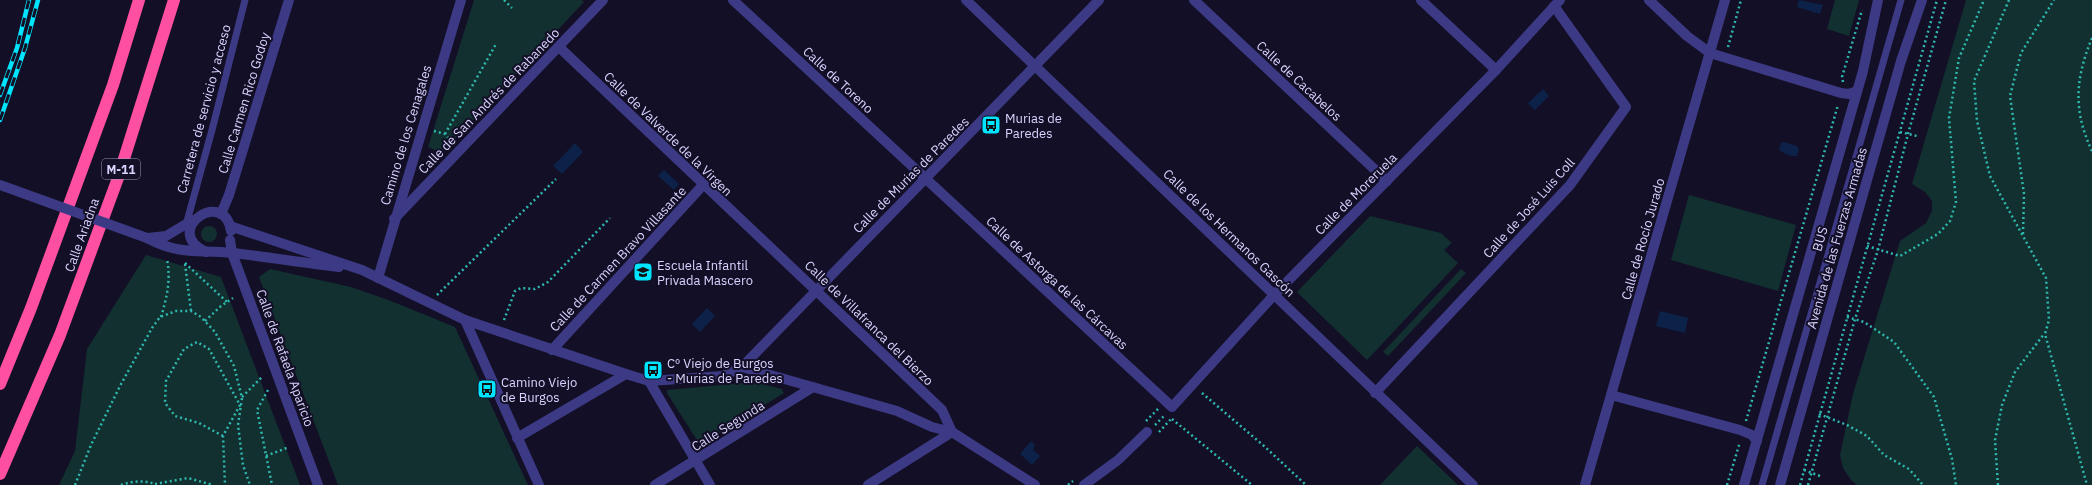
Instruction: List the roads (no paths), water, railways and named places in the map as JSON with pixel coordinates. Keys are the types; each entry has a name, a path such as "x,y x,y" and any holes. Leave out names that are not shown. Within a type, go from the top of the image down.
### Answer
{"highway":[{"name":"Calle Ariadna","path":"0,384 31,308 113,85 139,0"},
{"name":"Calle Ariadna","path":"0,474 60,335 115,186 174,0"}],"street":[{"name":"Calle Carmen Rico Godoy","path":"221,214 229,195 290,0"},
{"name":"Camino de los Cenagales","path":"378,278 394,219 461,0"},
{"name":"Calle de San Andrés de Rabanedo","path":"394,219 603,0"},
{"name":"Calle de Toreno","path":"733,0 925,179"},
{"name":"Calle de los Hermanos Gascón","path":"966,0 1375,393 1473,485"},
{"name":"Calle de Murias de Paredes","path":"742,367 1099,0"},
{"name":"Calle de Cacabelos","path":"1194,0 1386,181"},
{"path":"1421,0 1496,70"},
{"path":"1649,0 1687,36 1710,53 1842,93 1849,94 1857,91"},
{"name":"Calle de Rocío Jurado","path":"1585,485 1725,0"},
{"name":"Avenida de las Fuerzas Armadas","path":"1744,485 1857,91 1878,0"},
{"name":"Avenida de las Fuerzas Armadas","path":"1780,485 1901,61 1922,0"},
{"name":"Calle de Moreruela","path":"1172,407 1274,295 1496,70 1557,3"},
{"name":"Calle de José Luis Coll","path":"1375,393 1570,185 1626,107 1557,3"},
{"name":"Calle de Valverde de la Virgen","path":"559,47 760,238"},
{"name":"Calle de Astorga de las Cárcavas","path":"925,179 1172,407"},
{"path":"0,185 147,238 175,250 232,253 362,270"},
{"name":"Calle de Carmen Bravo Villasante","path":"552,350 703,185"},
{"path":"147,238 166,236 189,223 201,214 211,211 221,214 230,226 362,270 465,320 649,381 723,376 742,367 897,411 932,427 952,432 1035,485"},
{"path":"189,223 191,240 197,248 211,252 224,248 230,240 230,226"},
{"name":"Calle de Villafranca del Bierzo","path":"760,238 817,290 942,410 952,432"},
{"name":"Calle de Rafaela Aparicio","path":"230,240 232,253 318,485"},
{"path":"465,320 517,438 540,485"},
{"path":"517,438 626,374"},
{"path":"649,381 710,485"},
{"name":"Calle Segunda","path":"655,485 696,461 813,387"},
{"path":"1611,395 1740,430 1752,435 1757,441"},
{"path":"868,485 952,432"},
{"path":"1084,485 1151,435"}],"lane":[{"name":"Carretera de servicio y acceso","path":"189,223 245,0"},
{"name":"BUS","path":"1762,485 1901,0"}],"water":[{"path":"1799,0 1823,5 1820,14 1797,7"},
{"path":"1543,89 1549,96 1535,110 1528,103"},
{"path":"1784,142 1797,146 1799,149 1797,156 1788,155 1779,149 1781,143"},
{"path":"575,143 583,152 562,174 553,166"},
{"path":"664,170 679,184 674,190 658,176"},
{"path":"707,308 715,316 700,332 692,324"},
{"path":"1660,311 1688,318 1685,333 1656,326"},
{"path":"1031,441 1035,445 1033,450 1040,456 1032,465 1020,454"}],"railway":[{"path":"0,95 17,48 29,0"},
{"path":"0,120 25,48 38,0"}],"place":[{"name":"Murias de Paredes","path":"991,125"},
{"name":"Escuela Infantil Privada Mascero","path":"643,272"},
{"name":"Cº Viejo de Burgos - Murias de Paredes","path":"653,370"},
{"name":"Camino Viejo de Burgos","path":"487,389"}]}
